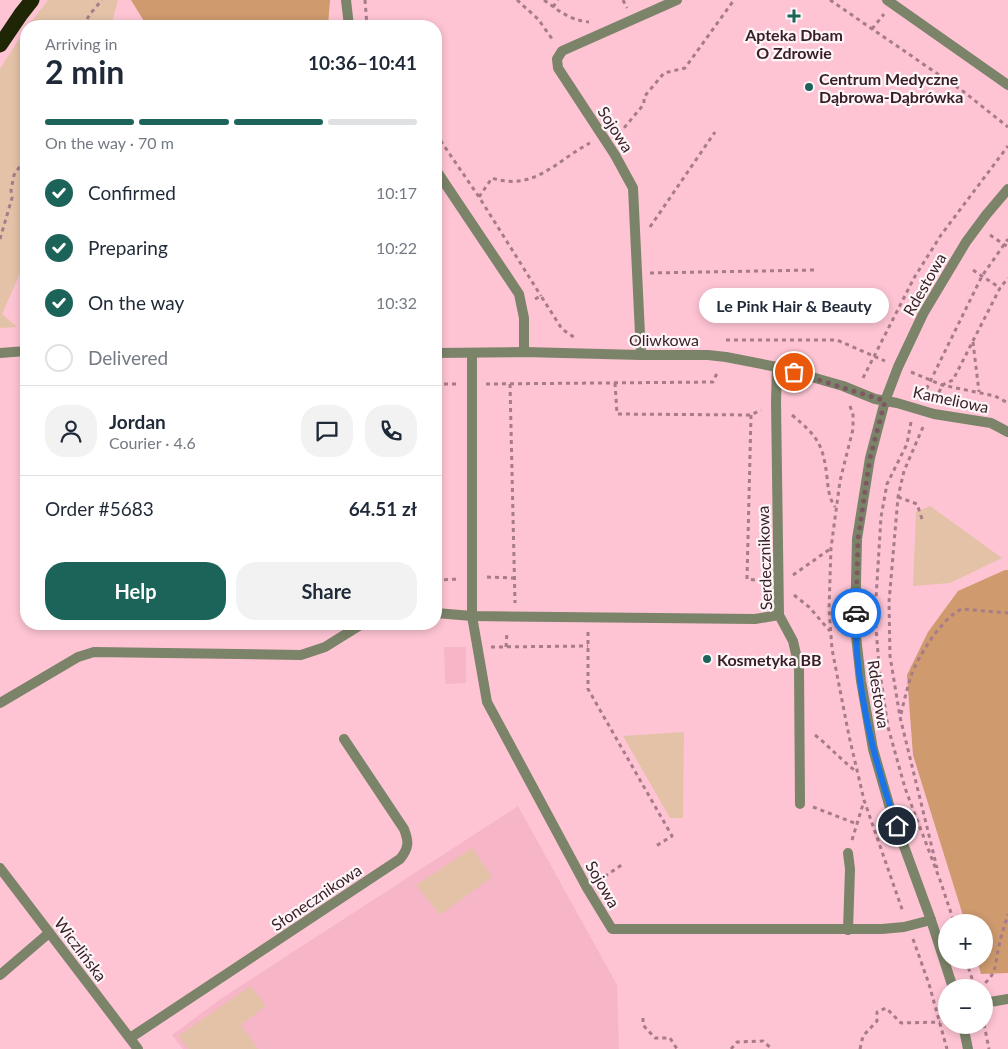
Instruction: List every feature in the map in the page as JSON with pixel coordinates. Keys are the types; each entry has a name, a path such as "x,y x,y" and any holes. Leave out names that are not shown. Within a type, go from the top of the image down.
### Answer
{"highway":[{"path":"0,45 32,0"}],"street":[{"path":"346,0 348,20"},
{"path":"562,51 676,0"},
{"path":"887,0 1008,85"},
{"name":"Sojowa","path":"562,51 557,59 558,68 603,136 633,188 642,355"},
{"path":"442,179 519,294 524,318 524,352"},
{"name":"Rdestowa","path":"950,979 931,920 890,808 873,749 861,681 855,627 858,539 870,458 885,401 898,367 923,314 966,242 1008,189"},
{"path":"0,352 20,351"},
{"name":"Oliwkowa","path":"442,353 708,354 777,367 885,401"},
{"name":"Sojowa","path":"472,353 472,616 487,702 587,888 612,929 848,930 908,926 931,920"},
{"name":"Serdecznikowa","path":"777,367 779,614 793,641 799,667 800,804"},
{"name":"Kameliowa","path":"885,401 934,414 991,423 1008,432"},
{"path":"442,614 472,616 755,619 779,614"},
{"path":"0,702 78,657 94,652 301,655 325,647 352,630"},
{"name":"Słonecznikowa","path":"130,1038 400,860 406,852 409,841 404,829 344,738"},
{"path":"848,853 850,869 848,930"},
{"name":"Wiczlińska","path":"0,868 138,1049"},
{"path":"0,974 49,933"},
{"path":"993,1001 1008,998"},
{"path":"965,1034 968,1049"}],"path":[{"path":"86,20 102,0"},
{"path":"365,0 367,20"},
{"path":"544,0 566,17 578,21 597,23"},
{"path":"553,7 558,0"},
{"path":"609,146 644,104 644,97 664,73 685,68 734,0"},
{"path":"830,0 964,92 1008,126"},
{"path":"520,1 538,19 562,51"},
{"path":"620,12 627,8"},
{"path":"636,249 715,132"},
{"path":"479,197 492,178 506,181 536,178 572,153 603,136"},
{"path":"442,143 479,197 562,329 580,341"},
{"path":"938,1015 929,984 864,800 832,649 829,579 840,481 853,429 853,415 850,406 856,391 914,278 936,242 1008,146"},
{"path":"0,240 12,198 11,190 14,175 20,166"},
{"path":"989,234 1008,248"},
{"path":"922,396 982,276 1008,239"},
{"path":"637,273 814,270"},
{"path":"973,270 1000,288"},
{"path":"934,403 942,385 954,380 1000,288 1008,278"},
{"path":"536,308 535,299 541,296"},
{"path":"720,340 837,340 874,356"},
{"path":"973,341 979,392"},
{"path":"442,384 713,382 717,373 722,371"},
{"path":"931,380 942,385 996,396 1008,403"},
{"path":"615,383 617,414 751,414 762,409 762,395 776,402 809,429 820,445 829,492 836,508"},
{"path":"510,384 515,604"},
{"path":"911,418 907,444 887,484 881,517 875,615 879,666 888,726 905,788 951,914"},
{"path":"925,423 904,471 898,497 889,602 890,656 900,717 940,880"},
{"path":"898,497 917,504 923,522"},
{"path":"489,577 514,578"},
{"path":"779,587 798,596 831,631"},
{"path":"900,717 912,674 929,642 942,624 955,612 962,610 1008,613"},
{"path":"588,617 588,689 672,836 656,846"},
{"path":"477,648 588,646"},
{"path":"799,722 858,773"},
{"path":"848,853 864,800"},
{"path":"800,804 820,808 857,824"},
{"path":"587,888 624,864"},
{"path":"990,979 996,966 999,946 1008,914"},
{"path":"860,1049 863,1036 877,1021 877,1012 886,1008 901,1023 938,1022"},
{"path":"643,1018 643,1025 655,1038 670,1038 677,1049"},
{"path":"943,1034 947,1049"},
{"path":"986,1034 989,1049"},
{"path":"731,1049 737,1042 763,1041 772,1049"}],"shaded area":[{"path":"48,0 118,0 113,20 33,20"},
{"path":"131,0 330,0 328,20 143,20"},
{"path":"20,37 20,274 2,314 17,327 0,328 0,69"},
{"path":"930,506 1002,558 950,583 913,586 916,512"},
{"path":"1008,570 1008,973 981,974 980,969 993,969 993,914 963,914 913,755 907,675 928,632 958,591"},
{"path":"444,647 466,647 466,683 446,684"},
{"path":"684,732 683,818 670,818 623,736"},
{"path":"518,806 617,985 619,1049 183,1049 172,1035 219,1000"},
{"path":"472,848 492,877 440,915 416,885"},
{"path":"251,986 266,1006 241,1025 258,1049 189,1049 178,1036"}],"way so far":[{"path":"794,372 843,386 885,401 870,458 858,539 856,613"}],"place":[{"name":"Apteka Dbam O Zdrowie","path":"794,16"},
{"name":"Centrum Medyczne Dąbrowa-Dąbrówka","path":"809,87"},
{"name":"Le Pink Hair & Beauty","path":"794,372"},
{"name":"Kosmetyka BB","path":"707,659"}],"route":[{"path":"856,613 855,627 861,681 873,749 897,826"}]}
